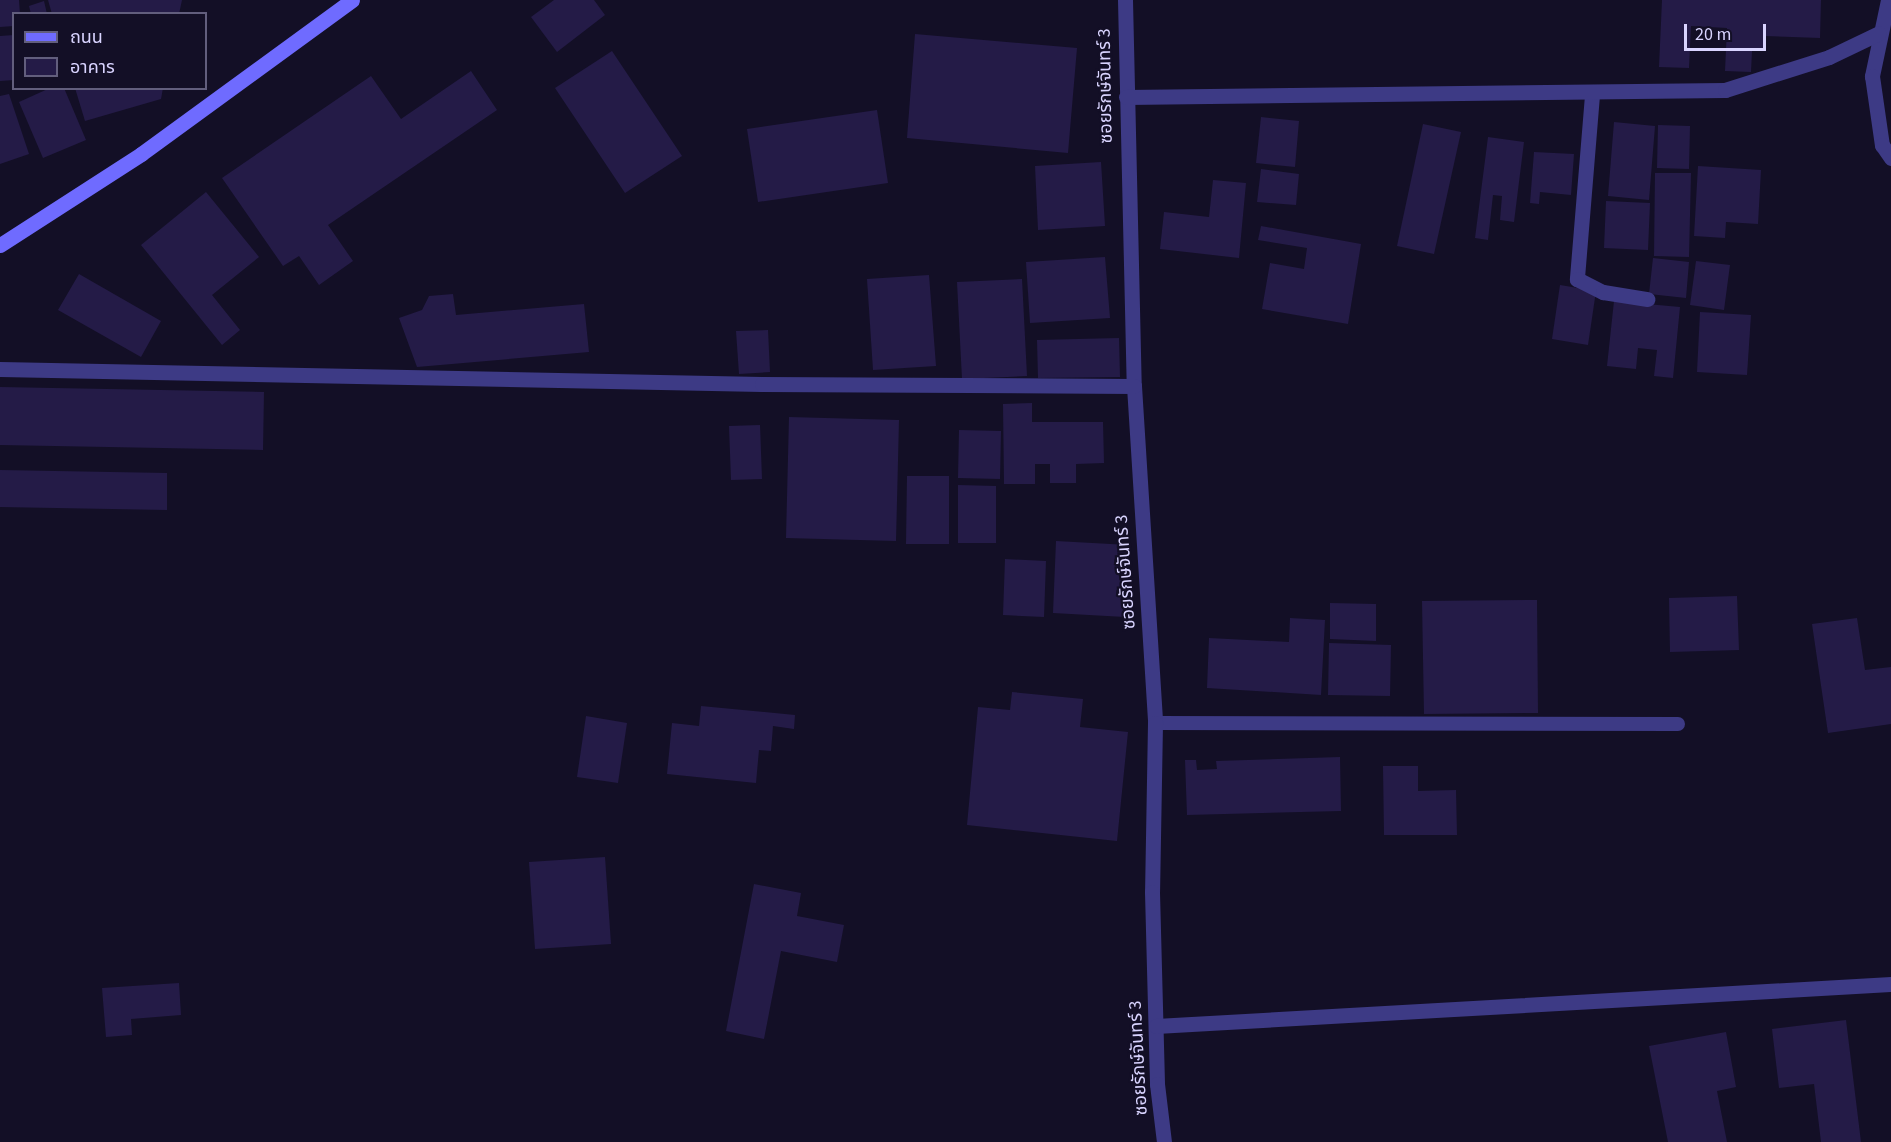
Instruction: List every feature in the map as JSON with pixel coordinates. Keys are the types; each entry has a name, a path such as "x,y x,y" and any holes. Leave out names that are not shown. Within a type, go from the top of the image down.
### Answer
{"main road":[{"path":"0,245 141,154 352,0"}],"street":[{"name":"ซอยรักษ์จันทร์ 3","path":"1125,0 1134,386 1155,723 1152,892 1156,1026 1164,1142"},
{"path":"1888,0 1879,33 1872,76 1882,145 1891,158"},
{"path":"1126,97 1592,95 1725,90 1829,57 1879,33"},
{"path":"1592,95 1577,279 1603,292 1647,299"},
{"path":"0,369 762,384 1134,386"},
{"path":"1156,1026 1891,984"}],"lane":[{"path":"1155,723 1678,724"}],"building":[{"path":"0,0 19,0 20,12 12,12 12,26 0,27"},
{"path":"48,0 182,0 179,12 51,12"},
{"path":"554,0 594,0 605,15 557,52 531,17"},
{"path":"1662,0 1821,0 1820,38 1765,36 1765,51 1752,51 1751,72 1725,71 1727,28 1691,26 1689,68 1659,67"},
{"path":"44,1 47,12 30,12 29,6"},
{"path":"915,34 1077,48 1068,153 907,138"},
{"path":"12,35 12,80 0,81 0,36"},
{"path":"612,51 682,156 625,193 555,88"},
{"path":"471,71 497,110 328,225 353,261 319,285 299,256 283,266 222,178 371,76 401,119"},
{"path":"46,90 65,90 86,140 43,158 19,102"},
{"path":"76,90 163,90 161,99 85,121"},
{"path":"9,94 29,154 0,164 0,96"},
{"path":"877,110 888,183 758,202 747,129"},
{"path":"1261,117 1299,121 1295,167 1256,163"},
{"path":"1614,122 1655,126 1649,200 1608,196"},
{"path":"1423,124 1461,132 1434,254 1397,246"},
{"path":"1658,125 1690,126 1689,169 1657,168"},
{"path":"1488,137 1524,142 1514,222 1500,220 1502,196 1493,195 1488,240 1475,238"},
{"path":"1534,152 1574,154 1571,195 1540,192 1539,204 1530,203"},
{"path":"1101,162 1105,226 1038,230 1035,166"},
{"path":"1698,166 1761,170 1758,224 1726,222 1725,238 1694,236"},
{"path":"1261,169 1299,174 1296,205 1257,202"},
{"path":"1655,173 1691,173 1689,257 1654,256"},
{"path":"1213,180 1246,183 1239,258 1160,249 1164,212 1209,217"},
{"path":"206,192 259,257 212,295 240,330 222,345 141,245"},
{"path":"1606,201 1650,203 1648,250 1604,248"},
{"path":"1261,226 1361,244 1348,324 1262,309 1270,263 1304,269 1307,248 1258,240"},
{"path":"1105,257 1110,318 1030,323 1026,262"},
{"path":"1653,258 1689,262 1686,298 1649,294"},
{"path":"1696,261 1730,265 1724,310 1690,305"},
{"path":"79,274 161,321 141,357 58,310"},
{"path":"929,275 936,366 873,370 867,279"},
{"path":"1022,279 1027,376 962,379 957,282"},
{"path":"1560,285 1596,291 1588,345 1552,339"},
{"path":"453,294 456,315 584,304 589,352 417,367 399,318 422,310 429,296"},
{"path":"1614,301 1680,307 1673,378 1654,376 1657,350 1638,348 1636,369 1607,366"},
{"path":"1700,312 1751,315 1747,375 1697,372"},
{"path":"768,330 770,372 739,374 736,331"},
{"path":"1119,338 1120,377 1038,378 1037,340"},
{"path":"0,387 264,392 263,450 0,445"},
{"path":"1032,403 1032,422 1103,422 1104,463 1076,464 1076,483 1050,483 1050,464 1035,464 1035,484 1004,484 1003,404"},
{"path":"789,417 899,420 896,541 786,538"},
{"path":"760,425 762,479 731,480 729,426"},
{"path":"959,430 1001,431 1000,479 958,478"},
{"path":"0,470 167,473 167,510 0,507"},
{"path":"907,476 949,476 949,544 906,544"},
{"path":"958,485 996,486 996,543 958,543"},
{"path":"1056,541 1129,545 1125,617 1053,613"},
{"path":"1005,559 1046,561 1044,617 1003,615"},
{"path":"1737,596 1739,650 1670,652 1669,598"},
{"path":"1537,600 1538,713 1424,714 1422,601"},
{"path":"1330,603 1376,604 1376,641 1330,639"},
{"path":"1290,618 1325,620 1321,695 1207,688 1209,638 1289,642"},
{"path":"1857,618 1865,670 1891,667 1891,724 1828,733 1812,624"},
{"path":"1329,643 1391,645 1390,696 1328,695"},
{"path":"1012,692 1083,699 1080,727 1128,732 1117,841 967,825 978,707 1010,710"},
{"path":"701,706 795,715 794,729 773,726 771,751 759,750 756,783 667,774 672,723 699,726"},
{"path":"586,716 627,723 618,783 577,777"},
{"path":"1340,757 1341,811 1187,815 1185,760 1196,760 1197,770 1217,769 1216,761"},
{"path":"1383,766 1418,766 1418,791 1456,790 1457,835 1384,835"},
{"path":"605,857 611,944 535,949 529,862"},
{"path":"754,884 801,893 797,916 844,925 837,962 781,951 764,1039 726,1031"},
{"path":"179,983 181,1015 131,1019 132,1035 106,1037 102,988"},
{"path":"1846,1020 1861,1142 1821,1142 1814,1084 1779,1088 1772,1029"},
{"path":"1726,1032 1736,1087 1717,1091 1727,1142 1668,1142 1649,1046"}]}
